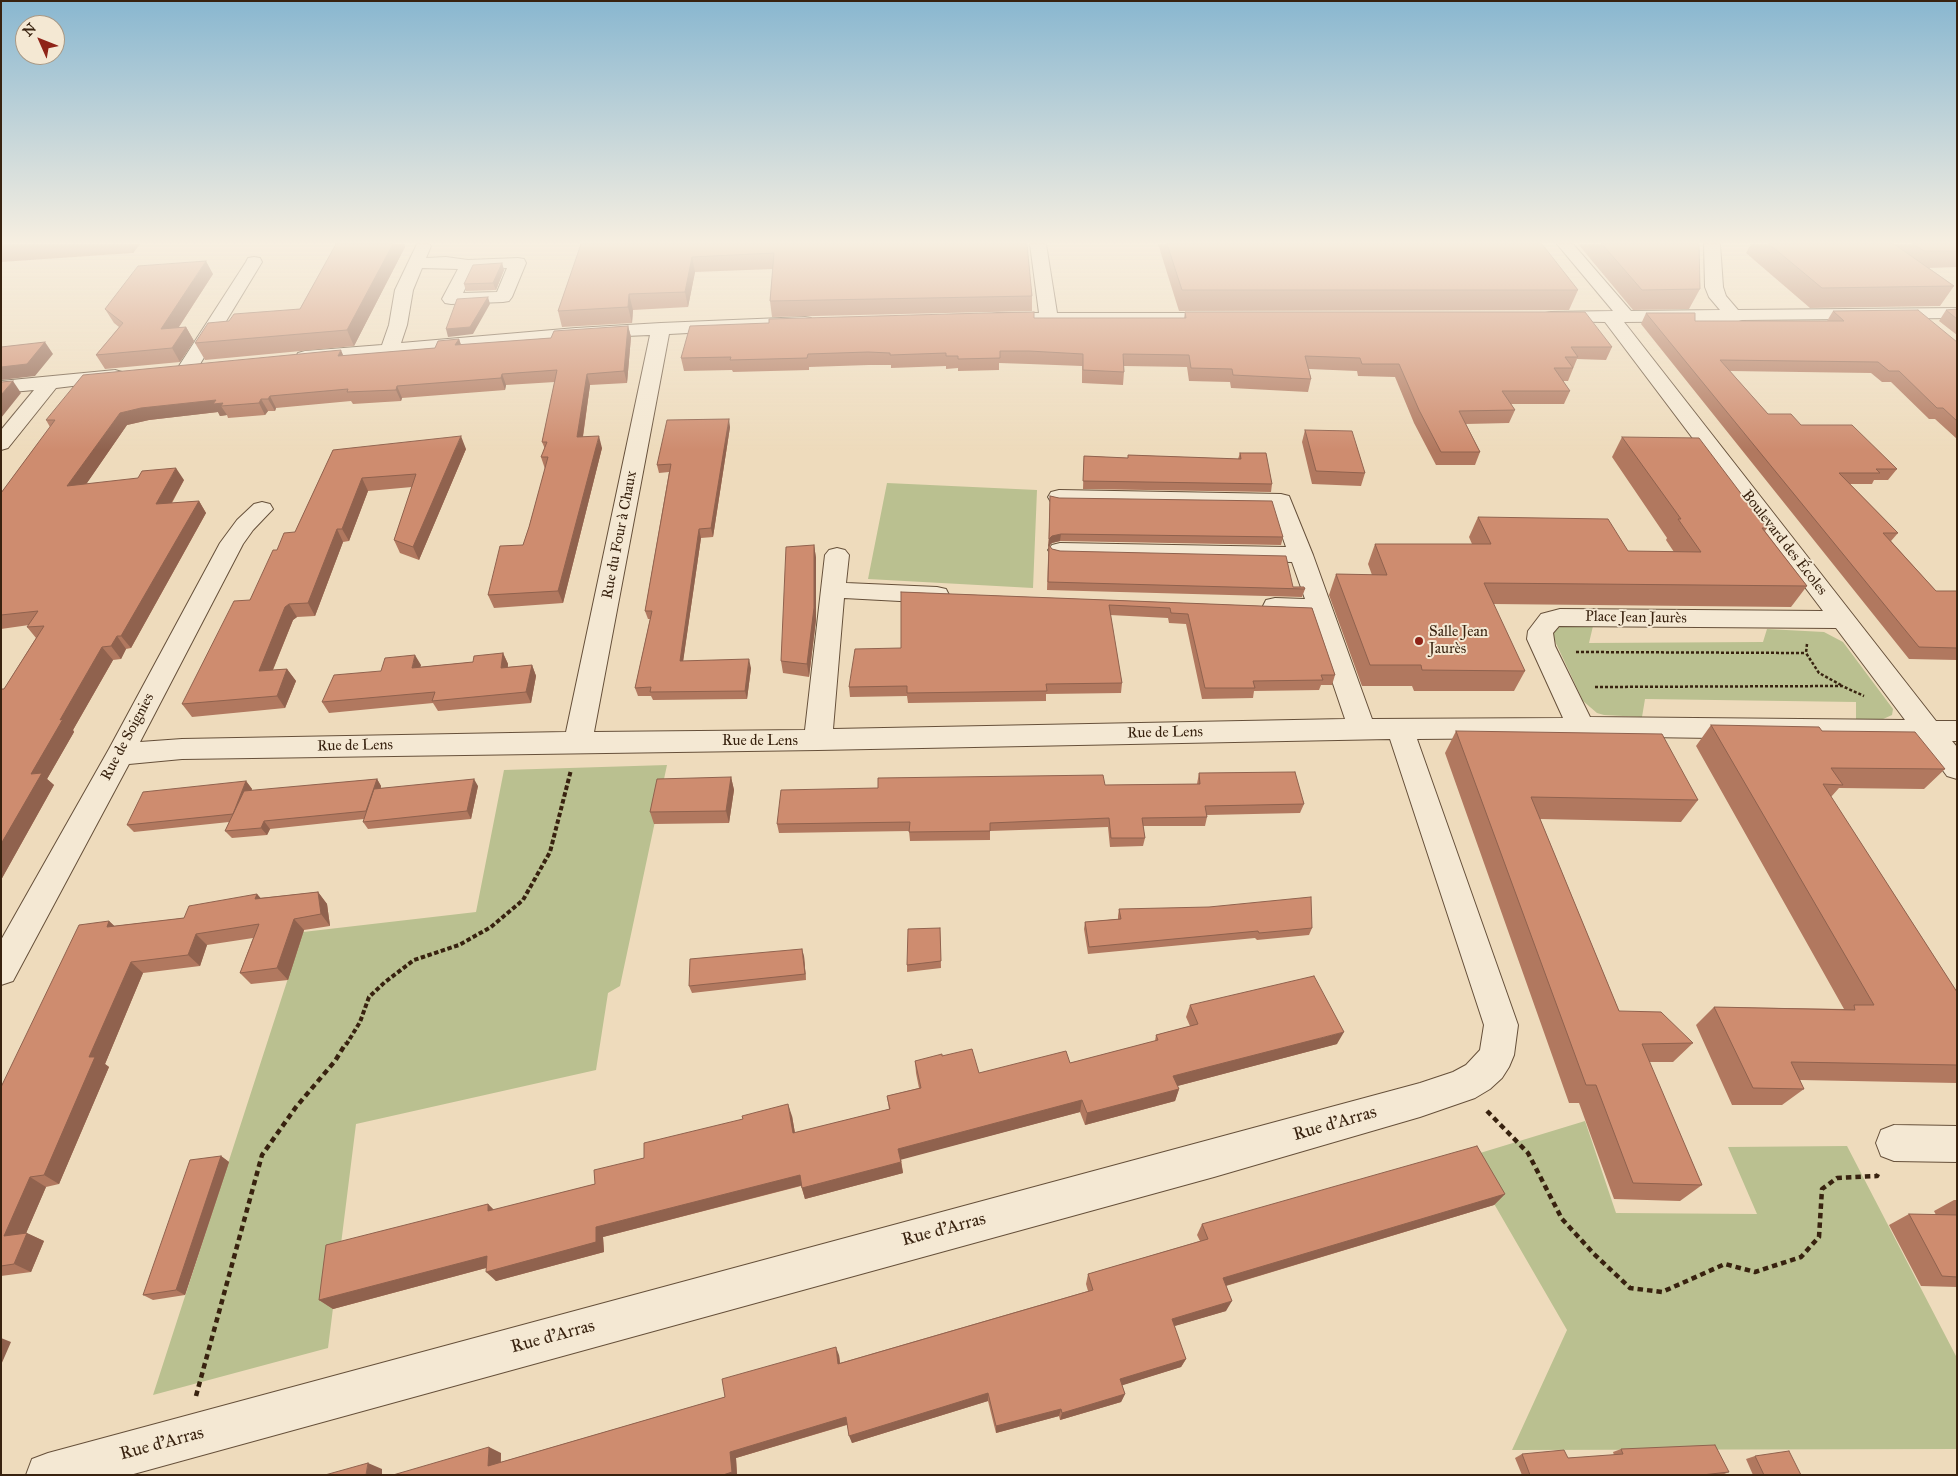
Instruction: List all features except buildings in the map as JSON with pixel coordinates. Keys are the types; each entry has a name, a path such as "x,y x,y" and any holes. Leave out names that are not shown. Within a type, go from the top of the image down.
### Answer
{"street":[{"path":"207,367 179,370 219,313"},
{"path":"390,349 400,313"},
{"path":"979,318 1039,313"},
{"path":"1068,313 1176,318 1238,318"},
{"name":"Boulevard des Écoles","path":"1616,313 1733,478 1957,768"},
{"path":"1732,313 1736,317"},
{"path":"1533,317 1736,317 1957,313"},
{"path":"1917,314 1934,328"},
{"path":"284,359 661,328 821,322"},
{"name":"Rue du Four à Chaux","path":"578,743 661,328"},
{"path":"1,387 135,374"},
{"path":"1,444 50,383"},
{"path":"1059,497 1281,502 1362,729"},
{"name":"Rue de Soignies","path":"1,971 120,754 232,543 245,525 262,510"},
{"path":"1060,550 1301,555"},
{"path":"818,740 837,555"},
{"path":"833,590 959,596"},
{"path":"1252,606 1320,608"},
{"name":"Place Jean Jaurès","path":"1582,728 1540,638 1541,631 1550,620 1560,617 1844,620"},
{"path":"1400,729 1582,728 1957,731"},
{"name":"Rue de Lens","path":"120,754 192,749 1400,729"},
{"name":"Rue d'Arras","path":"48,1475 1214,1158 1420,1100 1462,1086 1478,1077 1490,1066 1497,1055 1501,1025 1400,729"},
{"path":"1894,1143 1957,1144"}],"path":[{"path":"1809,620 1806,653 1819,672 1842,686 1870,699 1895,730"},
{"path":"1545,651 1806,653"},
{"path":"1562,687 1842,686"},
{"path":"184,1438 262,1155 296,1107 335,1061 360,1022 369,997 384,982 414,960 459,945 491,927 523,900 550,852 578,743"},
{"path":"1462,1086 1528,1153 1562,1219 1594,1254 1630,1288 1662,1292 1725,1264 1755,1272 1801,1258 1819,1237 1822,1189 1837,1178 1877,1176 1894,1143"}],"green space":[{"path":"887,483 1037,490 1033,588 868,579"},
{"path":"1564,626 1593,626 1589,643 1763,642 1767,629 1824,632 1843,642 1893,709 1892,715 1881,720 1856,720 1856,702 1645,699 1642,717 1604,715 1597,713 1583,701 1553,637 1553,633 1557,628"},
{"path":"667,765 620,986 608,993 596,1070 356,1124 328,1348 153,1395 303,932 476,912 504,770"},
{"path":"1585,1121 1616,1213 1757,1214 1728,1147 1847,1146 1957,1358 1957,1449 1512,1450 1567,1330 1467,1157"}],"place":[{"name":"Salle Jean Jaurès","path":"1419,641"}]}
